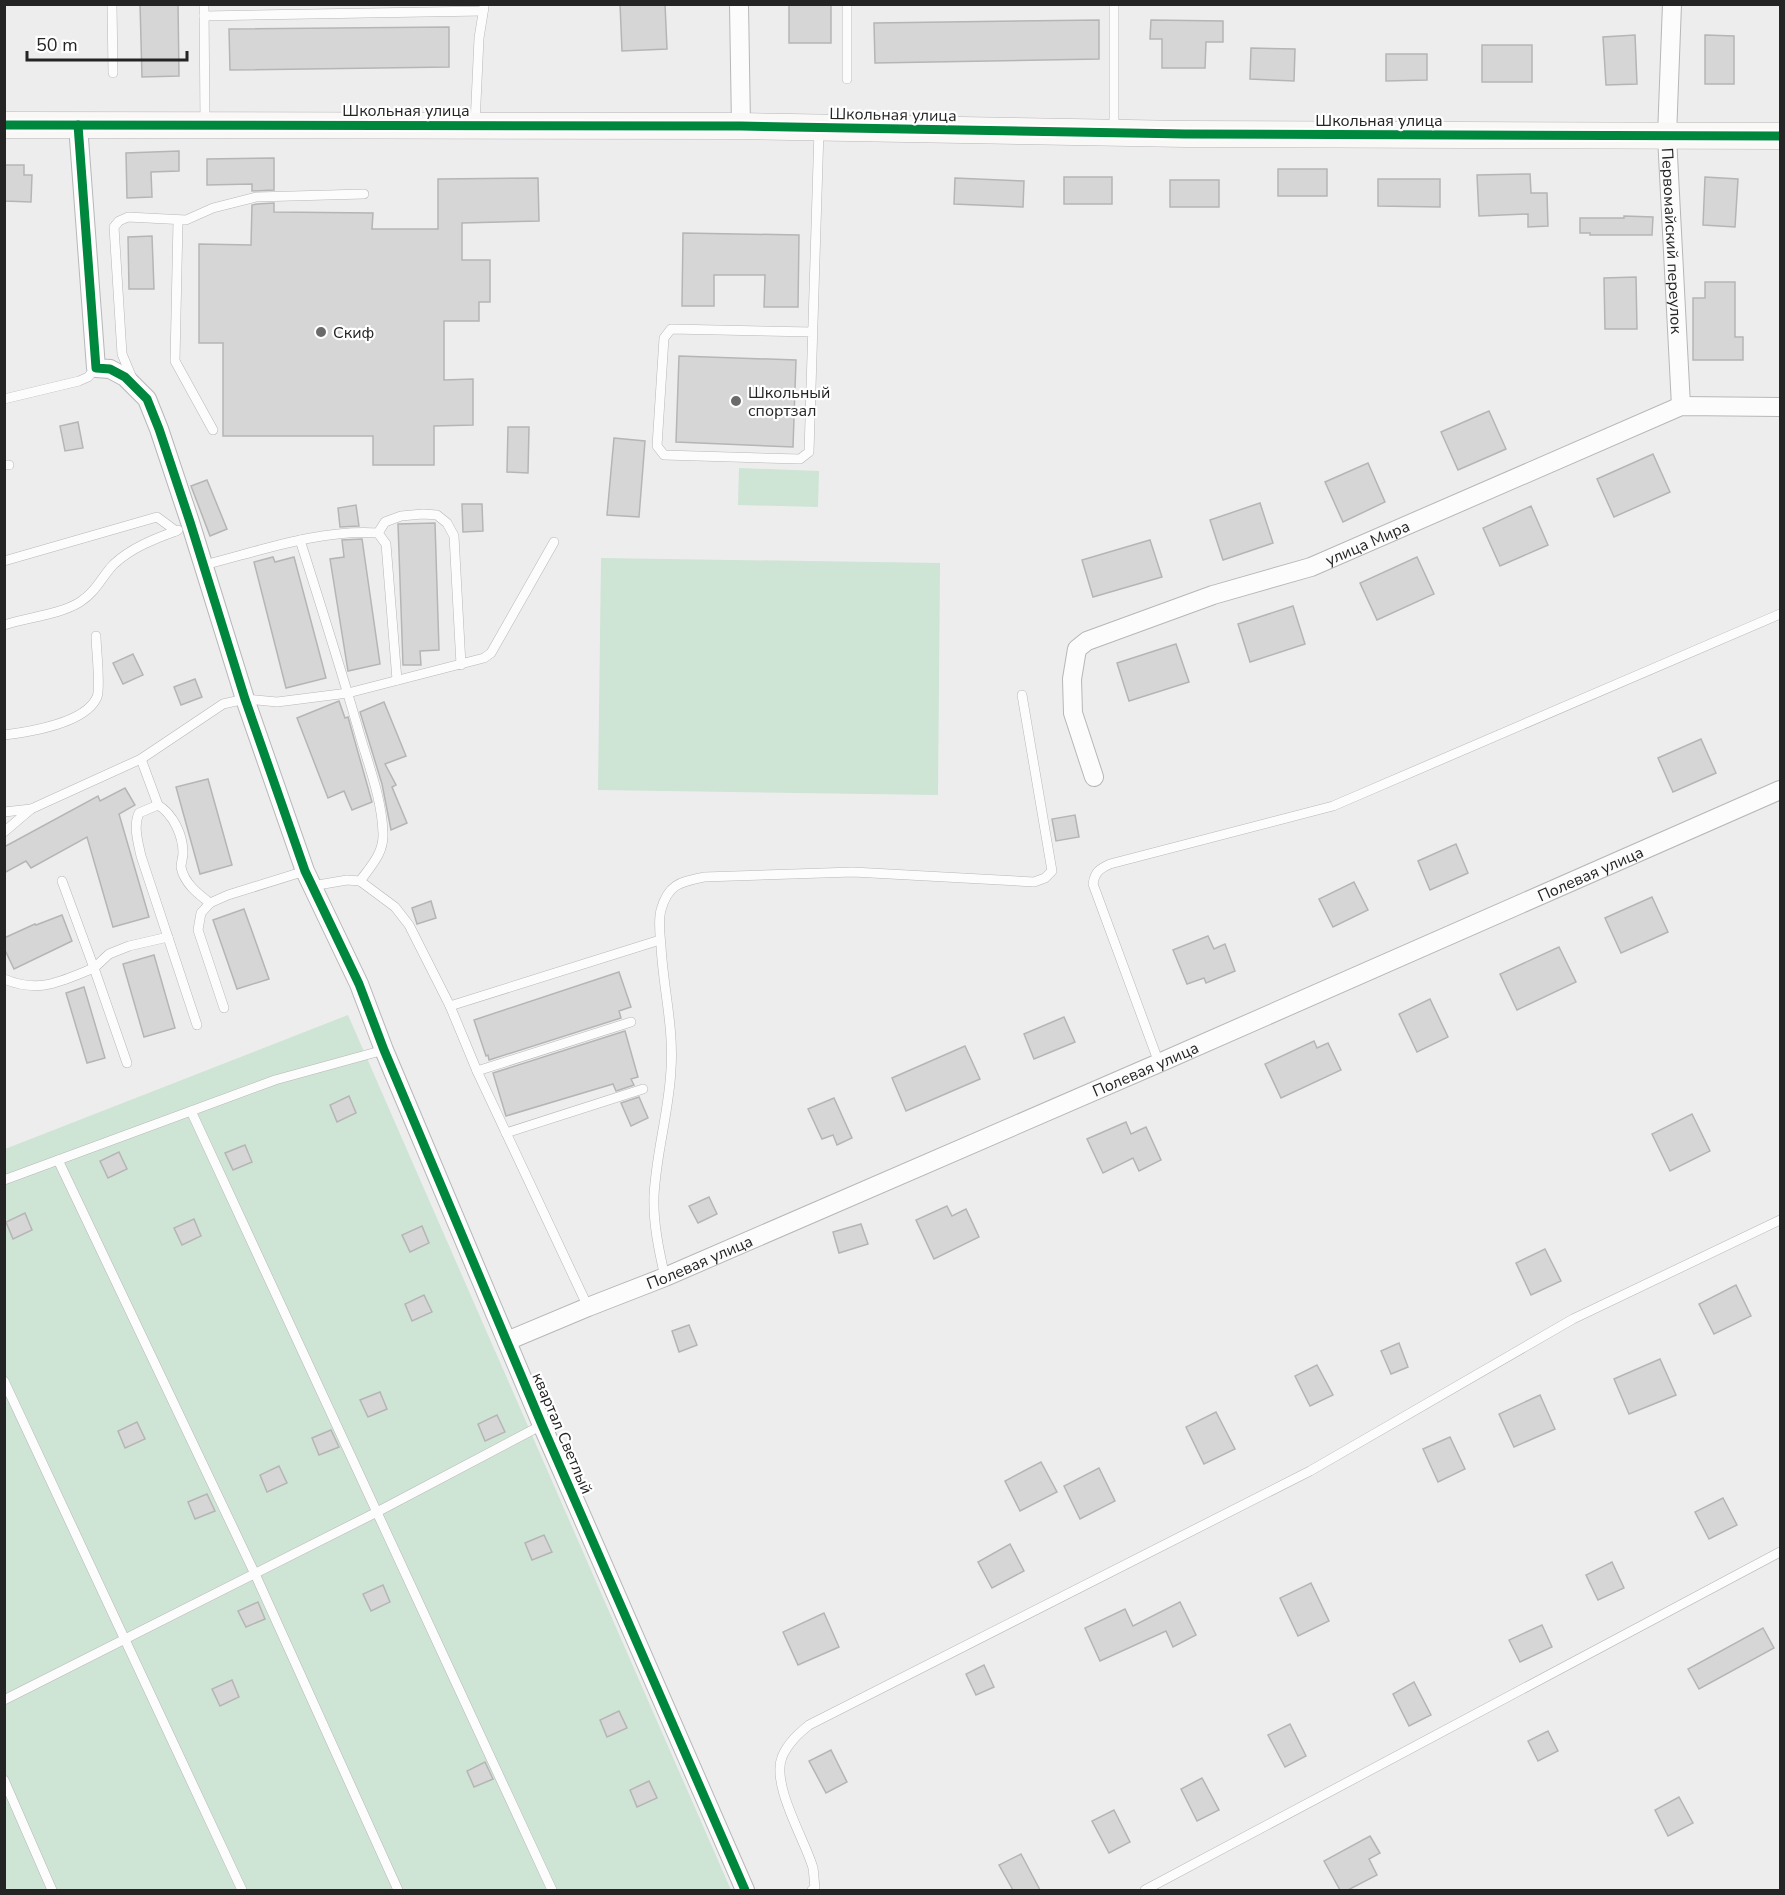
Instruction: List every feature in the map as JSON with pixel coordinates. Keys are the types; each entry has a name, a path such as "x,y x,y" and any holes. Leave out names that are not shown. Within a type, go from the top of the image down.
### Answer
{"street":[{"path":"739,4 741,126"},
{"name":"Первомайский переулок","path":"1672,4 1668,136 1681,406"},
{"name":"Школьная улица","path":"4,125 475,124 819,127 1114,133 1780,136"},
{"path":"78,125 96,368 110,369 125,377 135,386"},
{"name":"квартал Светлый","path":"135,386 147,399 159,429 183,527 204,565 245,699 309,878 359,984 384,1050 542,1425 745,1890"},
{"name":"улица Мира","path":"1094,777 1073,713 1072,679 1077,649 1087,641 1213,595 1311,567 1681,406 1780,407"},
{"name":"Полевая улица","path":"507,1341 664,1277 1159,1063 1780,790"}],"lane":[{"path":"112,4 113,73"},
{"path":"204,4 205,126"},
{"path":"847,4 847,80"},
{"path":"1114,4 1114,133"},
{"path":"204,16 483,8 475,124"},
{"path":"813,332 671,329 664,338 657,446 664,455 800,459 809,452 813,332 819,127"},
{"path":"135,386 122,354 114,227 119,221 128,217 186,220 213,208 256,197 364,194"},
{"path":"178,221 175,361 213,430"},
{"path":"4,399 79,381 88,377 96,368"},
{"path":"378,533 385,522 401,516 437,515 447,523 454,536 461,665"},
{"path":"4,561 157,517 183,527"},
{"path":"4,625 52,613 80,602 100,584 112,566 127,554 183,527"},
{"path":"204,565 300,540 360,532 378,533"},
{"path":"378,533 386,544 398,680"},
{"path":"300,540 348,693 379,803 384,834 379,856 360,881"},
{"path":"4,832 31,809 141,759 224,704 245,699 277,702 348,693 484,658 490,653 554,542"},
{"path":"1159,1063 1094,884 1095,875 1099,870 1110,864 1333,806 1780,614"},
{"path":"4,735 35,731 71,719 92,704 98,695 96,636"},
{"path":"664,1277 656,1233 654,1196 671,1069 669,1024 662,979 660,940 660,912 668,893 681,881 704,877 853,872 1034,882 1045,878 1052,871 1022,695"},
{"path":"141,759 158,805 166,810 173,820 183,851 181,866 185,877 210,903"},
{"path":"158,805 140,813 136,820 137,838 197,1025"},
{"path":"4,812 31,809"},
{"path":"224,1008 198,930 201,913 210,903 228,895 309,878 360,881 395,907 409,925 450,1006 477,1071 588,1307"},
{"path":"62,881 127,1063"},
{"path":"4,980 23,986 42,986 58,982 94,968 109,954 129,946 168,937"},
{"path":"450,1006 660,940"},
{"path":"477,1071 631,1022"},
{"path":"4,1180 275,1080 384,1050"},
{"path":"506,1133 643,1089"},
{"path":"191,1111 552,1890"},
{"path":"58,1160 255,1574 398,1890"},
{"path":"812,1890 815,1887 813,1868 789,1809 780,1774 782,1758 792,1740 809,1725 1310,1471 1574,1319 1780,1220"},
{"path":"4,1381 242,1890"},
{"path":"4,1700 377,1512 542,1425"},
{"path":"1145,1890 1780,1552"},
{"path":"4,1780 52,1890"}],"green space":[{"path":"739,468 819,471 818,507 738,505"},
{"path":"601,558 940,563 938,795 598,790"},
{"path":"348,1015 731,1890 5,1890 5,1149"}],"building":[{"path":"140,4 178,4 179,76 142,77"},
{"path":"620,4 665,4 667,49 622,51"},
{"path":"789,4 831,4 831,43 789,43"},
{"path":"1099,20 1099,59 875,63 874,23"},
{"path":"1151,20 1223,21 1223,42 1206,42 1205,68 1162,68 1162,39 1150,39"},
{"path":"449,27 449,67 230,70 229,29"},
{"path":"1635,35 1637,84 1606,85 1603,37"},
{"path":"1705,35 1734,36 1734,84 1705,84"},
{"path":"1482,45 1532,45 1532,82 1482,82"},
{"path":"1251,48 1295,49 1294,81 1250,79"},
{"path":"1386,54 1427,54 1427,80 1386,81"},
{"path":"179,151 179,171 151,172 152,197 127,198 126,153"},
{"path":"274,158 274,190 252,191 252,184 207,185 207,159"},
{"path":"4,165 24,165 24,175 32,175 31,202 4,201"},
{"path":"1278,169 1327,169 1327,196 1278,196"},
{"path":"1530,174 1531,193 1547,193 1548,226 1528,227 1528,214 1479,216 1477,175"},
{"path":"1064,177 1112,177 1112,204 1064,204"},
{"path":"1705,177 1738,179 1735,227 1703,225"},
{"name":"Скиф","path":"538,178 539,221 462,223 462,260 490,260 490,302 479,302 479,321 444,321 444,380 473,379 473,425 434,426 434,465 373,465 373,436 223,436 223,343 199,343 199,244 251,245 252,205 257,204 274,203 274,212 373,213 372,229 438,229 438,179"},
{"path":"955,178 1024,181 1023,207 954,204"},
{"path":"1378,179 1440,179 1440,207 1378,206"},
{"path":"1170,180 1219,180 1219,207 1170,207"},
{"path":"1624,216 1653,217 1652,235 1580,233 1580,218 1624,218"},
{"path":"683,233 799,235 798,307 764,307 765,275 714,275 714,306 682,306"},
{"path":"152,236 154,289 129,289 128,237"},
{"path":"1636,277 1637,329 1605,329 1604,278"},
{"path":"1705,282 1735,282 1735,337 1743,337 1743,360 1693,360 1693,298 1705,298"},
{"name":"Школьный спортзал","path":"679,356 796,360 793,447 676,442"},
{"path":"1489,411 1506,449 1458,470 1441,432"},
{"path":"78,422 83,448 65,451 60,426"},
{"path":"508,427 529,427 528,473 507,472"},
{"path":"614,438 645,441 639,517 607,515"},
{"path":"1653,454 1670,492 1614,517 1597,479"},
{"path":"1368,463 1385,502 1343,522 1325,482"},
{"path":"207,480 227,529 210,536 191,486"},
{"path":"1260,503 1273,543 1223,560 1210,520"},
{"path":"462,504 482,504 483,531 463,532"},
{"path":"356,505 359,526 340,527 338,508"},
{"path":"1531,506 1548,545 1500,566 1483,528"},
{"path":"435,523 439,650 420,651 421,665 403,665 398,524"},
{"path":"362,539 380,664 348,671 330,559 344,557 342,540"},
{"path":"1150,540 1162,577 1093,597 1082,560"},
{"path":"273,557 275,562 294,557 326,678 286,688 254,562"},
{"path":"1417,557 1434,594 1377,620 1360,583"},
{"path":"1293,606 1305,644 1250,662 1238,624"},
{"path":"1176,644 1189,682 1129,701 1117,663"},
{"path":"133,654 143,675 123,684 113,663"},
{"path":"195,679 202,697 181,705 174,687"},
{"path":"339,701 345,718 348,717 372,802 352,810 344,791 328,798 297,718"},
{"path":"384,702 406,756 385,764 396,785 392,787 407,823 391,830 382,784 360,712"},
{"path":"1701,739 1716,773 1673,792 1658,758"},
{"path":"208,779 232,865 200,874 176,787"},
{"path":"125,788 135,805 119,814 149,917 113,927 87,837 31,868 26,861 4,873 4,847 98,796 100,801"},
{"path":"1075,815 1079,837 1056,841 1052,819"},
{"path":"1456,844 1468,873 1430,890 1418,861"},
{"path":"1354,882 1368,910 1333,927 1319,899"},
{"path":"1652,897 1668,932 1621,953 1605,918"},
{"path":"431,901 436,918 417,924 412,908"},
{"path":"244,909 269,979 237,989 213,920"},
{"path":"62,915 72,941 14,969 4,948 4,938"},
{"path":"1208,936 1214,949 1225,944 1235,971 1206,983 1204,978 1187,984 1173,950"},
{"path":"1559,947 1576,982 1517,1010 1500,974"},
{"path":"154,955 175,1028 144,1037 123,964"},
{"path":"619,972 631,1007 619,1011 621,1018 489,1060 488,1055 486,1056 474,1020"},
{"path":"84,987 105,1058 87,1063 66,993"},
{"path":"1430,999 1448,1037 1417,1052 1399,1014"},
{"path":"1064,1017 1075,1042 1034,1059 1024,1034"},
{"path":"625,1031 638,1077 631,1079 634,1085 616,1091 613,1084 506,1116 493,1073"},
{"path":"1314,1041 1317,1048 1328,1043 1341,1070 1281,1098 1265,1064"},
{"path":"965,1046 980,1079 906,1111 892,1078"},
{"path":"349,1096 356,1113 337,1122 330,1105"},
{"path":"639,1097 648,1118 631,1126 621,1103"},
{"path":"834,1098 852,1138 837,1145 833,1135 822,1139 808,1109"},
{"path":"1692,1114 1710,1151 1670,1171 1652,1134"},
{"path":"1126,1122 1131,1134 1146,1127 1161,1160 1139,1171 1133,1158 1103,1173 1087,1139"},
{"path":"245,1145 252,1162 233,1170 225,1153"},
{"path":"119,1152 127,1169 108,1178 100,1161"},
{"path":"709,1197 717,1214 698,1223 689,1206"},
{"path":"947,1206 952,1216 966,1209 979,1237 934,1259 916,1220"},
{"path":"25,1213 32,1230 13,1239 6,1222"},
{"path":"194,1219 201,1236 182,1245 174,1228"},
{"path":"861,1224 868,1244 839,1253 833,1232"},
{"path":"422,1226 429,1243 410,1252 402,1235"},
{"path":"1545,1249 1561,1281 1531,1295 1516,1263"},
{"path":"1736,1285 1751,1316 1714,1334 1699,1304"},
{"path":"424,1295 432,1312 412,1321 405,1304"},
{"path":"689,1325 697,1345 679,1352 672,1331"},
{"path":"1399,1343 1408,1367 1391,1374 1381,1351"},
{"path":"1660,1359 1676,1395 1629,1414 1614,1379"},
{"path":"1317,1365 1333,1395 1310,1406 1295,1376"},
{"path":"380,1392 387,1409 368,1417 360,1400"},
{"path":"1540,1395 1555,1429 1514,1447 1499,1414"},
{"path":"1216,1412 1235,1449 1204,1464 1186,1427"},
{"path":"497,1415 505,1432 485,1441 478,1424"},
{"path":"137,1422 145,1439 125,1448 118,1431"},
{"path":"331,1430 339,1447 319,1455 312,1438"},
{"path":"1450,1437 1465,1469 1438,1482 1423,1449"},
{"path":"1041,1462 1057,1492 1020,1511 1005,1481"},
{"path":"279,1466 287,1483 267,1492 260,1475"},
{"path":"1099,1468 1115,1501 1080,1519 1064,1486"},
{"path":"207,1494 215,1511 195,1519 188,1502"},
{"path":"1723,1498 1737,1525 1709,1539 1695,1512"},
{"path":"544,1535 552,1552 532,1560 525,1543"},
{"path":"1010,1544 1024,1571 992,1588 978,1562"},
{"path":"1612,1562 1624,1588 1598,1600 1586,1575"},
{"path":"1311,1583 1329,1621 1298,1636 1280,1598"},
{"path":"383,1585 390,1602 371,1611 363,1594"},
{"path":"258,1602 265,1619 246,1627 238,1611"},
{"path":"1180,1602 1196,1635 1173,1647 1166,1631 1100,1661 1085,1628 1125,1609 1133,1626"},
{"path":"824,1613 839,1647 798,1665 783,1632"},
{"path":"1542,1625 1552,1647 1520,1662 1509,1640"},
{"path":"1763,1628 1774,1648 1699,1689 1688,1669"},
{"path":"984,1665 994,1687 976,1695 966,1674"},
{"path":"232,1680 239,1697 220,1706 212,1689"},
{"path":"1414,1682 1431,1715 1409,1726 1393,1694"},
{"path":"619,1711 627,1728 607,1737 600,1720"},
{"path":"1290,1724 1306,1756 1285,1767 1268,1735"},
{"path":"1548,1731 1558,1751 1538,1761 1528,1741"},
{"path":"831,1750 847,1782 826,1793 809,1761"},
{"path":"485,1762 493,1779 474,1787 467,1771"},
{"path":"1202,1778 1219,1810 1197,1821 1181,1789"},
{"path":"649,1781 657,1798 637,1807 630,1790"},
{"path":"1679,1797 1693,1823 1668,1836 1655,1810"},
{"path":"1114,1810 1130,1842 1109,1853 1092,1821"},
{"path":"1370,1836 1380,1853 1369,1859 1377,1875 1348,1890 1340,1890 1324,1861"},
{"path":"1021,1854 1040,1890 1013,1890 999,1865"}],"cycle path":[{"path":"4,125 741,126 1185,134 1780,136"},
{"path":"78,125 96,368 110,369 125,377 147,399 190,522 245,699 305,871 359,984 384,1050 542,1425 745,1890"}],"place":[{"name":"Скиф","path":"321,332"},
{"name":"Школьный спортзал","path":"736,401"}]}
